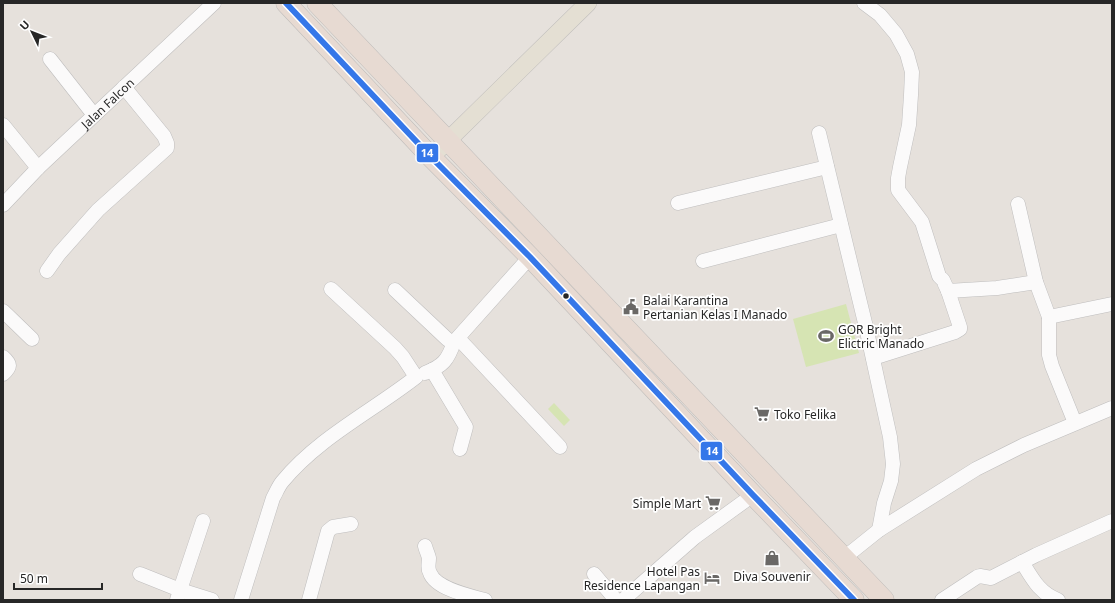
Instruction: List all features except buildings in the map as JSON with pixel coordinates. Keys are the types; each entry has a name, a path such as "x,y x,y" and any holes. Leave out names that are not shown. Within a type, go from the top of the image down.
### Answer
{"highway":[{"path":"286,3 431,156 530,257 753,495 854,600"},
{"path":"317,3 884,600"},
{"path":"605,337 620,323"}],"main road":[{"path":"431,156 588,3"}],"street":[{"name":"Jalan Falcon","path":"3,205 38,168 214,3"},
{"path":"864,3 888,23 907,54 912,72 911,95 909,125 899,173 898,190 922,222 939,276 948,290 960,327 960,329 956,332 872,358"},
{"path":"50,59 94,115"},
{"path":"46,271 98,210 167,148 164,136 124,87"},
{"path":"3,125 38,168"},
{"path":"818,133 888,426 893,464 891,481 884,503 879,530"},
{"path":"678,204 827,167"},
{"path":"1018,204 1036,282 1049,317 1049,355 1075,423"},
{"path":"703,261 841,225"},
{"path":"241,600 273,498 281,483 325,440 416,377 443,363 449,356 456,340 530,257"},
{"path":"948,290 996,288 1036,282"},
{"path":"331,289 395,348 403,357 416,377"},
{"path":"395,290 450,342 456,340"},
{"path":"1049,317 1112,304"},
{"path":"3,311 32,339"},
{"path":"456,340 560,447"},
{"path":"3,358 9,365 8,370 3,374"},
{"path":"432,370 466,427 460,449"},
{"path":"844,558 879,530 976,470 1024,445 1112,408"},
{"path":"623,600 695,537 753,495"},
{"path":"179,595 203,521"},
{"path":"942,600 977,577 980,576 991,578 1022,562 1112,521"},
{"path":"309,600 328,531 333,527 351,524"},
{"path":"425,546 429,558 428,569 434,580 452,590 484,600"},
{"path":"1022,562 1044,593 1049,597 1058,600"},
{"path":"140,574 179,595 212,600"},
{"path":"594,574 616,600"}],"green space":[{"name":"GOR Bright Elictric Manado","path":"846,304 859,353 806,367 793,319"},
{"path":"554,403 570,420 564,426 548,409"}],"transit line":[{"name":"14","path":"286,3 431,157 530,257 753,495 854,600"}],"place":[{"name":"Balai Karantina Pertanian Kelas I Manado","path":"631,307"},
{"name":"GOR Bright Elictric Manado","path":"826,336"},
{"name":"Toko Felika","path":"762,414"},
{"name":"Simple Mart","path":"713,503"},
{"name":"Diva Souvenir","path":"772,558"},
{"name":"Hotel Pas Residence Lapangan","path":"712,578"}]}
